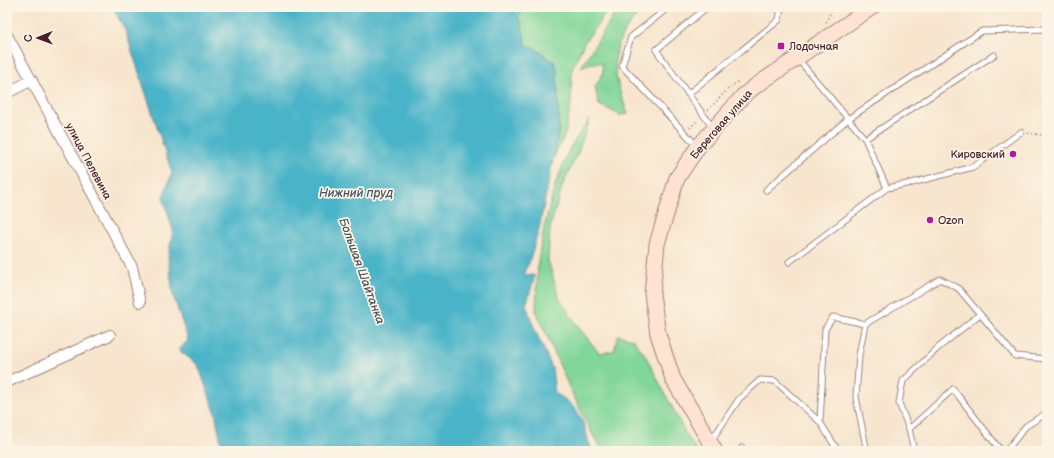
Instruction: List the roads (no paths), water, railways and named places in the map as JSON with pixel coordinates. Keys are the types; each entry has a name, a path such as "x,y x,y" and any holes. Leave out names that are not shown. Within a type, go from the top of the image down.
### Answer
{"main road":[{"name":"Береговая улица","path":"712,447 673,379 658,334 652,294 657,244 677,178 698,147 743,96 872,7"}],"street":[{"name":"улица Пелевина","path":"7,35 132,267 140,302"},
{"path":"7,93 32,80"},
{"path":"7,382 110,335"}],"lane":[{"path":"669,7 631,37 622,66 698,147"},
{"path":"707,7 656,50 714,129"},
{"path":"688,94 779,20 781,7"},
{"path":"766,190 848,119 982,31 1047,29"},
{"path":"865,138 994,56"},
{"path":"797,58 865,138 887,188"},
{"path":"789,262 887,188 973,167 1021,132"},
{"path":"820,422 825,329 833,317 866,324 940,279 958,288 1015,356 1047,359"},
{"path":"912,451 913,446 909,429 899,403 903,381 938,348 980,314"},
{"path":"866,324 859,355 856,397 868,451"},
{"path":"712,447 739,399 760,380 775,381 820,422 838,451"},
{"path":"909,429 953,388 1001,451"},
{"path":"1006,451 1026,426 1047,413"}],"water":[{"name":"Нижний пруд","path":"110,7 509,7 519,19 526,45 536,49 554,62 557,71 559,130 539,229 529,263 525,270 525,276 535,276 526,305 552,368 555,393 567,401 581,417 589,444 593,451 224,451 215,412 198,365 179,350 188,340 173,295 168,257 173,231 163,197 172,173 125,30 113,8"}],"waterway":[{"path":"517,15 527,7"}],"place":[{"name":"Лодочная","path":"781,46"},
{"name":"Кировский","path":"1013,154"},
{"name":"Ozon","path":"930,220"}],"water label":[{"name":"Большая Шайтанка","path":"362,271"}]}
